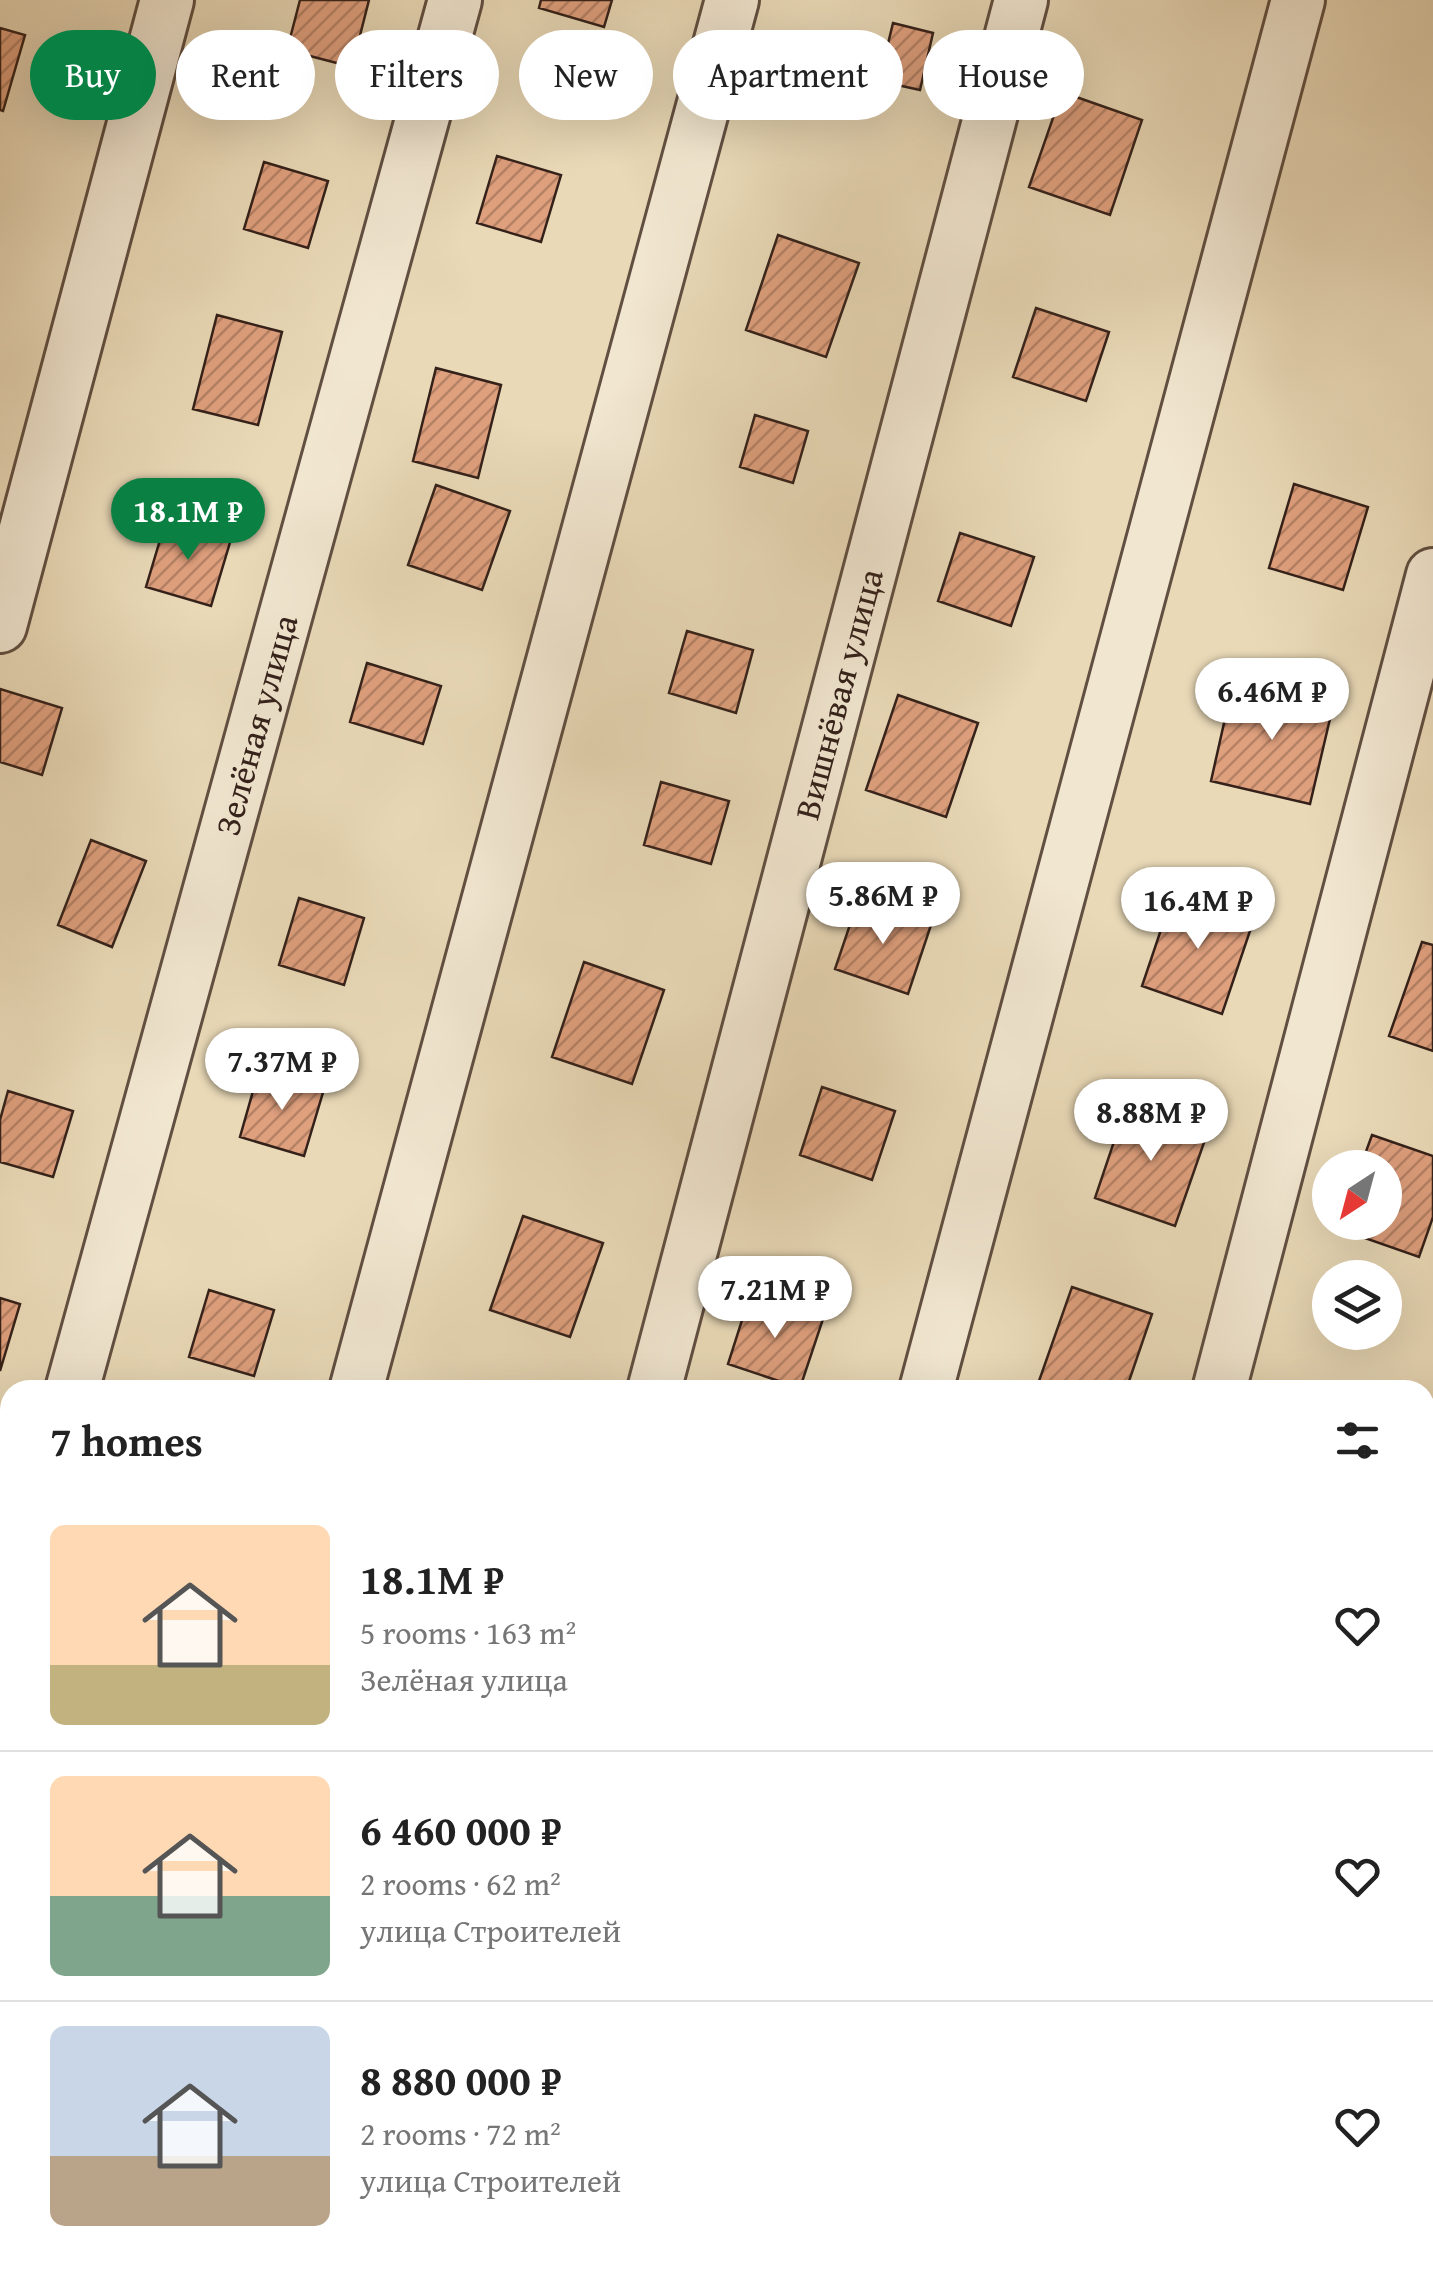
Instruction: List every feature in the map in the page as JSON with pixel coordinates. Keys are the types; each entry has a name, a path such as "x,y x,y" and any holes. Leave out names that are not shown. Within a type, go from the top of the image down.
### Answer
{"street":[{"path":"0,626 167,0"},
{"name":"Зелёная улица","path":"75,1380 455,0"},
{"path":"359,1380 732,0"},
{"name":"Вишнёвая улица","path":"657,1380 1021,0"},
{"path":"929,1380 1298,0"},
{"path":"1222,1380 1433,575"}],"building":[{"path":"300,0 369,0 361,30 335,30 335,63 315,57 315,30 292,30"},
{"path":"541,0 612,0 604,27 539,8"},
{"path":"893,23 923,30 920,90 903,86 903,30 891,30"},
{"path":"0,28 25,35 3,111 0,110"},
{"path":"1084,100 1142,120 1110,215 1029,187 1052,120 1084,120"},
{"path":"497,156 561,175 541,242 477,223"},
{"path":"264,162 328,181 308,248 244,229"},
{"path":"778,235 859,263 826,357 746,330"},
{"path":"1036,308 1109,332 1086,401 1013,377"},
{"path":"217,315 282,332 258,425 193,409"},
{"path":"436,368 501,385 478,478 413,461"},
{"path":"755,415 808,431 793,483 740,467"},
{"path":"1294,484 1368,507 1343,590 1269,568"},
{"path":"436,485 510,511 482,590 408,565"},
{"path":"166,520 231,539 211,606 146,587"},
{"path":"960,533 1034,557 1011,626 938,601"},
{"path":"687,631 753,650 736,713 669,693"},
{"path":"367,663 441,686 423,744 350,722"},
{"path":"1233,683 1333,706 1310,804 1211,781"},
{"path":"0,689 62,708 42,775 0,762"},
{"path":"898,695 978,723 946,817 866,790"},
{"path":"661,782 729,801 711,864 644,845"},
{"path":"91,840 146,861 112,947 58,925"},
{"path":"1174,891 1254,919 1222,1014 1142,986"},
{"path":"299,898 364,918 344,985 279,965"},
{"path":"858,901 931,925 908,994 835,969"},
{"path":"1422,942 1433,945 1433,1051 1389,1036"},
{"path":"584,962 664,990 632,1084 552,1057"},
{"path":"259,1070 324,1089 304,1156 240,1137"},
{"path":"822,1087 895,1111 872,1180 800,1155"},
{"path":"8,1091 73,1111 53,1177 0,1162 0,1120"},
{"path":"1127,1103 1208,1131 1175,1226 1095,1198"},
{"path":"1372,1135 1433,1156 1433,1217 1419,1257 1370,1240 1402,1240 1402,1150 1367,1150"},
{"path":"523,1216 603,1243 570,1337 490,1310"},
{"path":"1072,1287 1152,1314 1129,1380 1039,1380"},
{"path":"209,1290 274,1310 254,1376 189,1357"},
{"path":"750,1295 823,1319 803,1380 776,1380 728,1364"},
{"path":"0,1298 20,1304 0,1371"}]}
